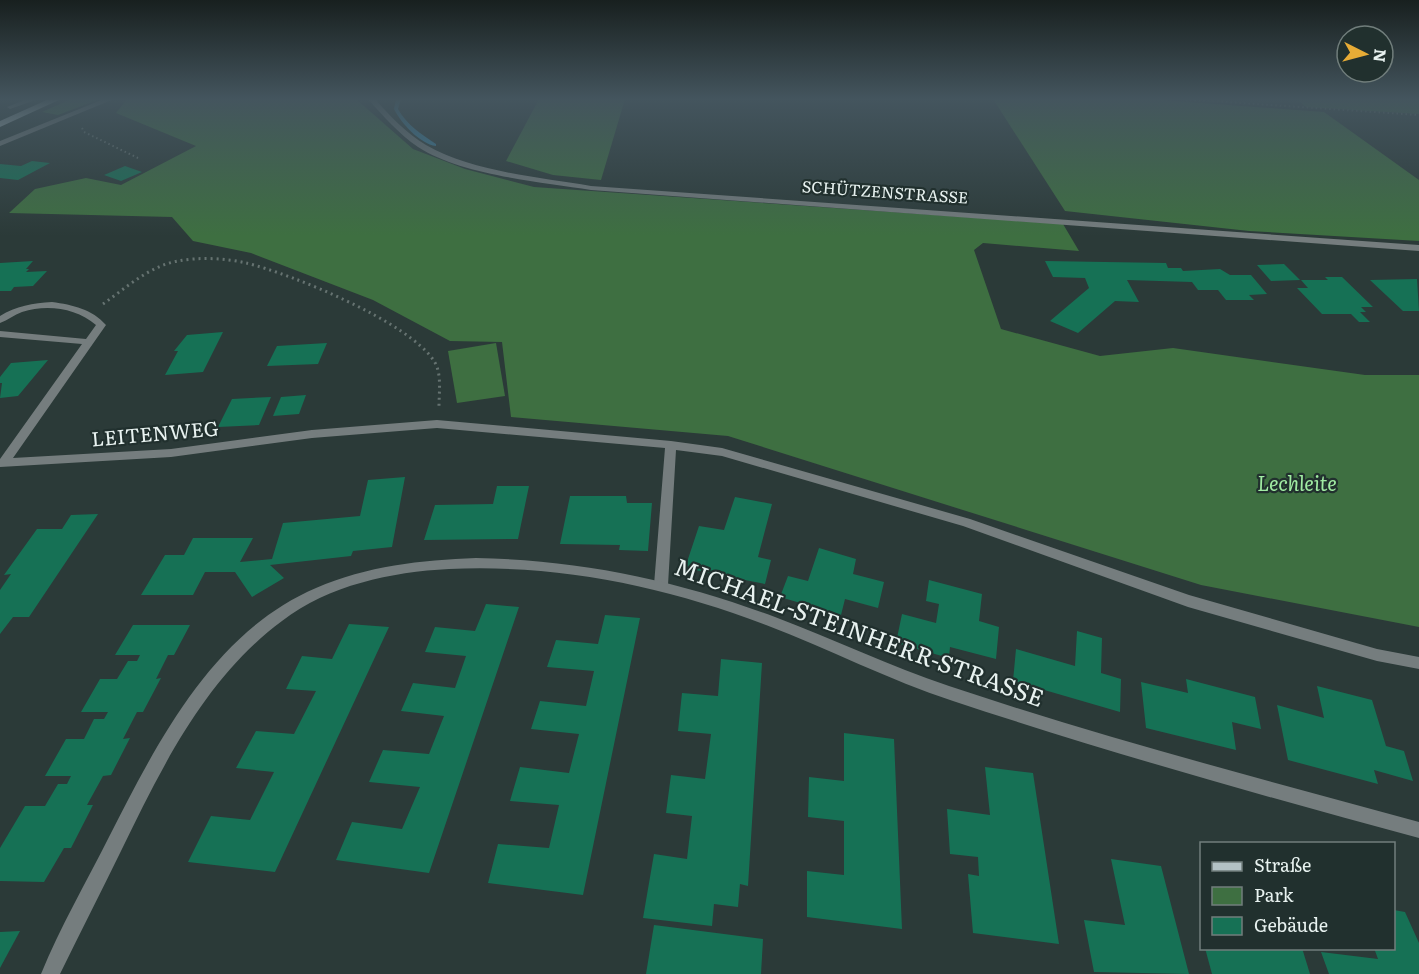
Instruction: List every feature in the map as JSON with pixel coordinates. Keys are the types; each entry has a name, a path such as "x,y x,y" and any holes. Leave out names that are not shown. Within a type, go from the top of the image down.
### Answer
{"street":[{"name":"SCHÜTZENSTRASSE","path":"420,144 439,155 471,165 580,186 1419,248"},
{"path":"0,320 16,310 39,304 63,307 87,315 101,325 2,462"},
{"path":"0,334 90,342"},
{"name":"LEITENWEG","path":"2,462 171,453 312,434 436,424 671,445 722,452 988,530 1188,601 1377,655 1419,663"},
{"path":"661,585 671,445"},
{"name":"MICHAEL-STEINHERR-STRASSE","path":"50,974 168,740 209,680 264,626 326,588 391,568 463,562 546,565 616,573 766,619 943,690 1041,722 1242,782 1419,830"}],"path":[{"path":"110,144 138,158"},
{"path":"87,315 157,268 178,260 245,263 302,283 360,309 415,340 434,361 440,381 436,424"}],"green space":[{"name":"Lechleite","path":"192,144 408,144 413,149 465,169 534,187 1063,224 1079,251 983,243 974,250 1001,329 1100,356 1173,348 1365,375 1419,375 1419,627 1201,585 728,436 511,417 502,342 450,341 373,300 251,253 193,241 172,217 9,213 35,189 86,178 121,185 196,146"},
{"path":"515,144 612,144 601,180 553,175 506,161"},
{"path":"1022,144 1369,144 1419,180 1419,241 1249,231 1065,211"},
{"path":"496,343 505,396 457,403 448,351"}],"building":[{"path":"32,161 50,163 18,180 0,178 0,164 21,166"},
{"path":"125,166 142,172 121,181 104,175"},
{"path":"33,261 26,272 47,271 33,286 14,287 11,291 0,291 0,263"},
{"path":"1045,261 1166,263 1168,268 1181,268 1183,271 1220,269 1230,275 1251,275 1267,294 1249,295 1254,300 1226,300 1218,290 1198,290 1192,282 1127,280 1139,302 1115,301 1078,333 1050,321 1089,288 1085,278 1053,277"},
{"path":"1284,264 1300,280 1271,281 1257,265"},
{"path":"1325,277 1342,277 1373,307 1361,307 1366,312 1360,312 1370,322 1359,322 1351,314 1322,314 1297,288 1308,288 1301,280 1328,280"},
{"path":"1417,279 1419,311 1403,311 1370,280"},
{"path":"223,332 203,372 165,375 178,351 174,351 187,335"},
{"path":"327,343 318,364 267,366 277,346"},
{"path":"48,360 18,396 0,398 2,383 0,383 0,377 11,363"},
{"path":"306,395 299,414 273,416 281,397"},
{"path":"271,397 259,425 218,427 232,399"},
{"path":"405,477 392,547 353,551 351,556 270,565 284,578 252,597 235,572 205,572 193,595 141,595 165,555 184,555 193,538 253,538 240,562 272,559 283,523 360,516 368,480"},
{"path":"497,486 529,486 518,539 424,540 435,505 493,504"},
{"path":"570,496 626,496 627,503 652,503 648,551 619,550 620,545 560,544"},
{"path":"735,497 772,504 758,557 771,560 765,584 685,568 699,526 724,530"},
{"path":"98,514 29,617 13,617 0,634 0,590 11,574 4,575 37,529 62,529 71,515"},
{"path":"819,548 856,559 853,574 884,582 878,608 845,599 841,615 780,597 788,576 808,581"},
{"path":"929,580 982,594 979,621 999,627 996,659 950,647 949,658 896,643 902,614 936,623 939,604 926,601"},
{"path":"486,604 519,607 429,873 336,860 352,822 402,829 420,787 369,782 383,750 429,754 444,716 401,711 413,683 455,688 466,656 425,652 435,627 475,631"},
{"path":"605,615 640,618 583,895 488,883 498,844 549,848 559,805 510,801 520,767 569,773 579,734 531,729 540,701 586,706 594,671 547,667 556,640 598,644"},
{"path":"349,624 389,627 275,872 188,862 211,816 250,820 274,772 236,768 256,731 294,734 316,691 286,689 302,656 332,659"},
{"path":"133,625 190,625 174,655 168,655 156,679 161,678 143,712 137,712 123,739 130,738 111,775 103,776 87,805 93,805 71,848 64,848 44,882 0,881 0,848 25,806 45,806 58,784 67,784 71,776 45,776 66,739 84,739 94,719 104,719 108,712 81,712 100,679 117,679 128,661 137,661 140,655 115,655"},
{"path":"1077,631 1102,638 1101,673 1121,679 1120,712 1013,681 1016,649 1075,666"},
{"path":"721,659 762,663 748,886 740,884 738,907 714,904 712,926 643,918 654,854 687,859 692,816 666,813 671,775 705,779 711,734 678,731 682,693 718,696"},
{"path":"1186,679 1255,697 1261,729 1232,722 1236,750 1146,728 1141,682 1188,693"},
{"path":"1317,686 1372,700 1386,746 1404,751 1413,781 1374,770 1378,784 1288,760 1277,705 1324,718"},
{"path":"844,733 894,739 902,929 807,917 807,871 844,875 844,821 808,817 809,777 844,781"},
{"path":"985,767 1033,773 1059,944 973,933 968,874 979,876 978,857 950,854 947,809 990,815"},
{"path":"1111,859 1161,866 1189,974 1094,972 1084,920 1125,925"},
{"path":"1395,910 1405,912 1419,943 1419,974 1329,974 1321,952 1378,959 1375,950 1395,950"},
{"path":"654,925 763,939 761,974 646,974"},
{"path":"20,931 0,968 0,932"},
{"path":"1206,950 1303,950 1310,974 1212,974"}]}
